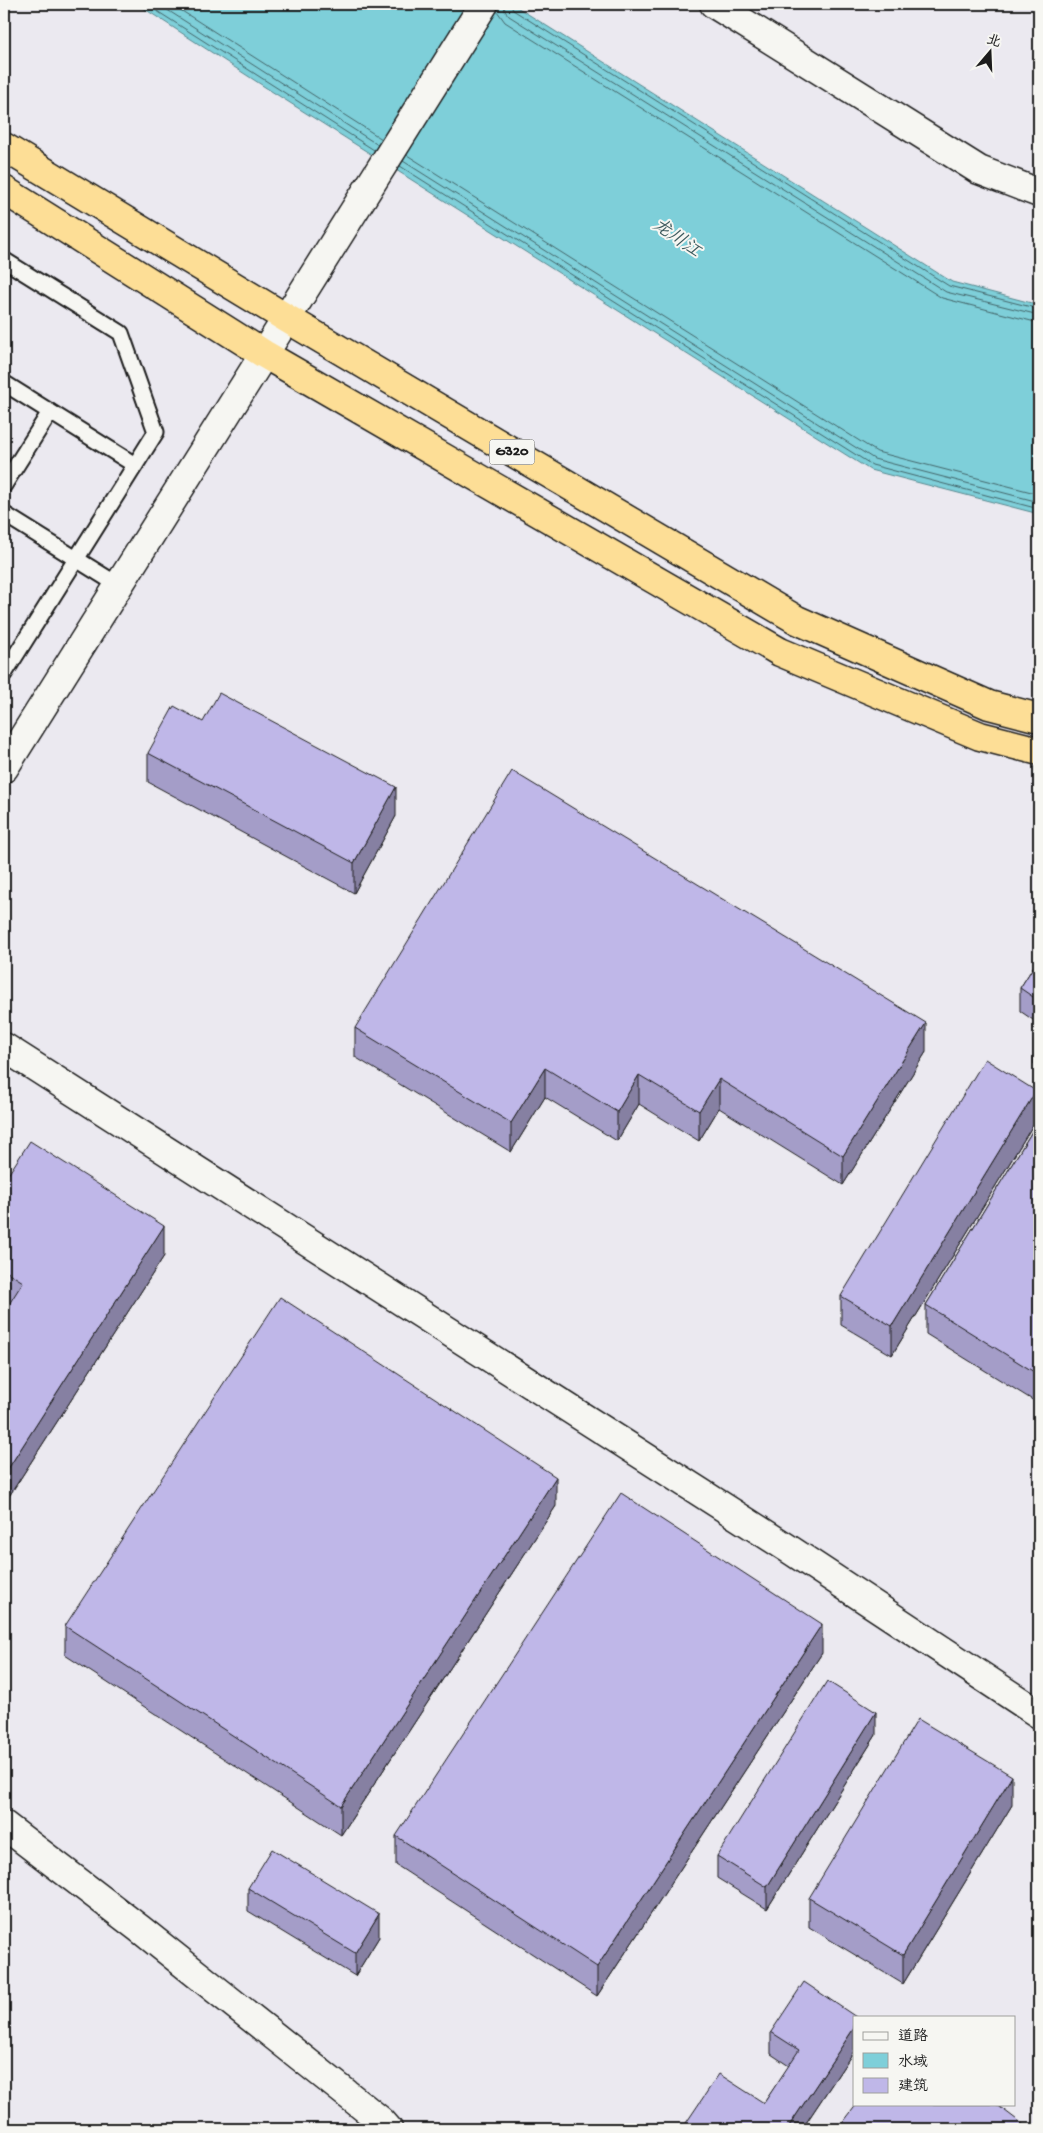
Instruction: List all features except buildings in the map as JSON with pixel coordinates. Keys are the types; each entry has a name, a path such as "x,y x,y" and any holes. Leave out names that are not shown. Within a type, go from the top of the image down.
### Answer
{"highway":[{"name":"G320","path":"4,146 286,318 797,620 989,705 1039,718"},
{"name":"G320","path":"4,190 264,354 780,652 980,736 1039,751"}],"street":[{"path":"4,768 484,4"},
{"path":"714,4 979,170 1039,193"},
{"path":"4,1047 792,1551 1039,1714"},
{"path":"4,1825 140,1929 381,2121 388,2129"}],"lane":[{"path":"4,260 120,333 156,432 4,674"},
{"path":"4,383 136,465"},
{"path":"4,485 50,412"},
{"path":"4,514 118,585"}],"water":[{"name":"龙川江","path":"137,4 512,4 952,282 1039,305 1039,514 870,470"}]}
